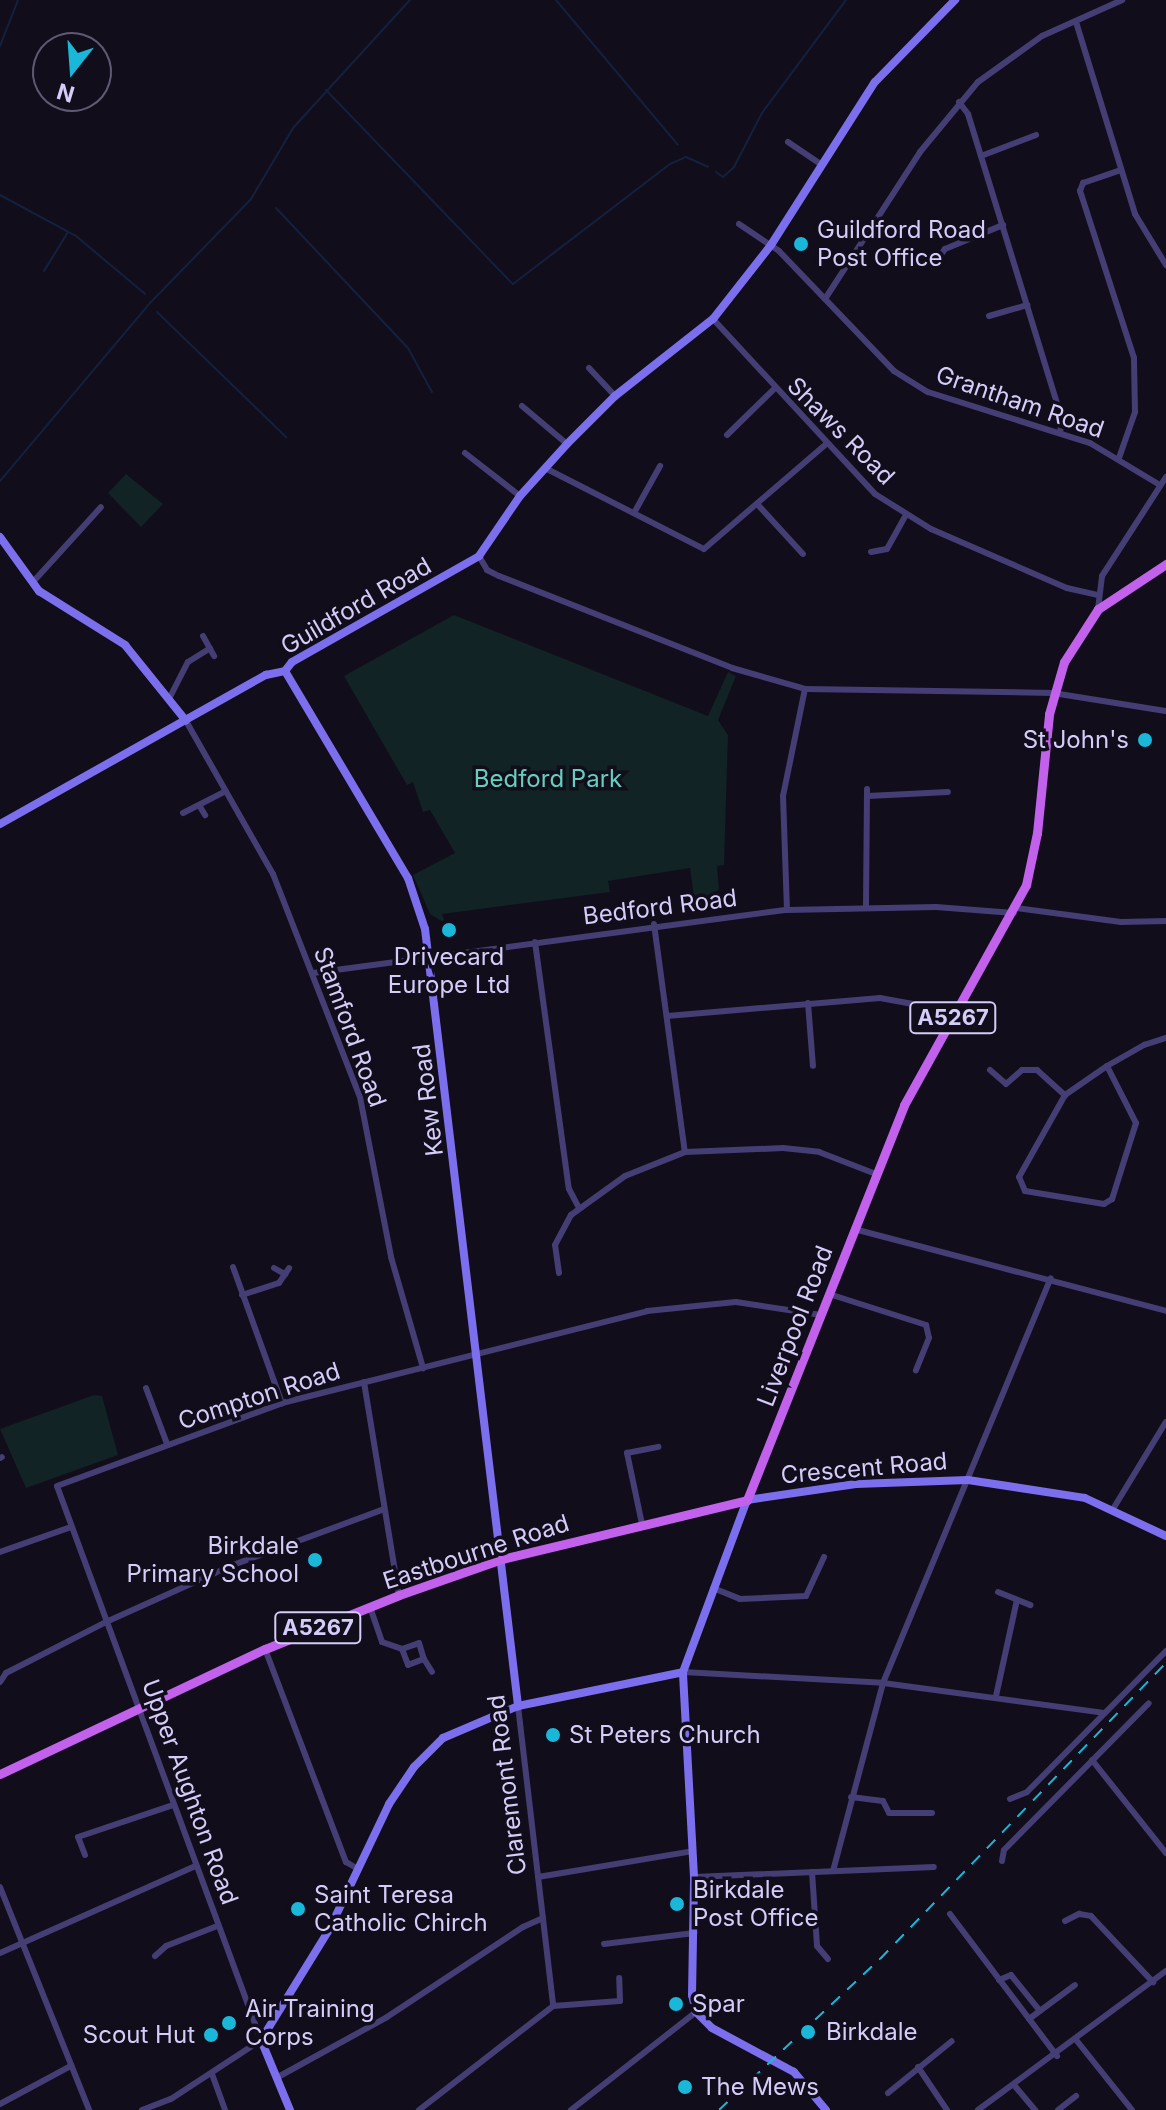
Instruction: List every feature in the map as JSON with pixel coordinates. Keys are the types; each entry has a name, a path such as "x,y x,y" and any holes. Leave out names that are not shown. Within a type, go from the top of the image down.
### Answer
{"main road":[{"name":"Guildford Road","path":"0,824 266,675 285,671 292,662 479,556 520,496 567,444 615,396 713,319 771,245 819,163 875,82 955,0"},
{"path":"0,537 39,591 125,645 170,697 186,721"},
{"name":"Liverpool Road","path":"696,2012 694,1877 683,1672 747,1500 904,1105 1015,910 1037,833 1053,693 1064,662 1098,609 1166,564"},
{"name":"Kew Road","path":"285,671 408,878 431,957 502,1559"},
{"name":"Crescent Road","path":"747,1500 856,1484 968,1480 1085,1498 1166,1536"},
{"name":"Eastbourne Road","path":"138,1707 265,1649 399,1595 502,1559 747,1500"},
{"name":"Claremont Road","path":"502,1559 518,1706"},
{"path":"261,2040 329,1930 358,1869 414,1767 443,1738 518,1706 683,1672"},
{"name":"A5267","path":"0,1774 138,1707"},
{"path":"696,2012 741,2046 794,2072 826,2110"},
{"name":"Upper Aughton Road","path":"261,2040 290,2110"}],"street":[{"path":"825,299 920,152 959,102 999,63 1042,36 1122,0"},
{"path":"1076,22 1135,214 1166,265"},
{"path":"959,102 968,114 1003,225 1062,419 1060,433"},
{"path":"981,156 1036,135"},
{"path":"788,142 819,163"},
{"path":"1119,458 1135,412 1134,358 1080,191 1083,183 1120,170"},
{"path":"739,224 771,245"},
{"path":"933,266 945,249 1003,225"},
{"name":"Grantham Road","path":"771,245 894,371 928,392 1060,433 1119,458 1160,485"},
{"path":"989,316 1027,305"},
{"name":"Shaws Road","path":"713,319 864,485 906,515 1067,588 1098,595"},
{"path":"589,368 615,396"},
{"path":"727,435 774,389"},
{"path":"522,406 567,444"},
{"path":"545,468 704,549 759,506 825,445"},
{"path":"465,453 520,496"},
{"path":"634,513 660,466"},
{"path":"1098,609 1102,576 1166,477"},
{"path":"759,506 803,554"},
{"path":"33,582 101,507"},
{"path":"871,552 887,549 906,515"},
{"path":"479,556 487,570 499,576 732,668 805,689 1053,693 1166,711"},
{"path":"203,636 214,656"},
{"path":"170,697 188,662 210,648"},
{"path":"787,910 783,796 805,689"},
{"name":"Stamford Road","path":"186,721 273,874 360,1099 391,1257 423,1368"},
{"path":"866,906 867,792 945,791 943,781"},
{"path":"183,813 226,791"},
{"path":"199,805 205,815"},
{"name":"Bedford Road","path":"313,973 654,924 787,910 866,906 1015,910 1121,922 1166,921"},
{"path":"654,924 685,1152"},
{"path":"535,942 569,1189 579,1208"},
{"path":"667,1016 880,998 957,1012"},
{"path":"808,1003 813,1066"},
{"path":"1107,1066 1136,1123 1112,1199 1104,1204 1025,1191 1019,1177 1065,1095 1107,1066 1166,1038"},
{"path":"990,1070 1006,1084 1022,1070 1037,1070 1065,1095"},
{"path":"559,1273 555,1245 561,1229 579,1208 625,1176 685,1152 783,1148 819,1152 876,1174"},
{"path":"854,1229 1051,1278 1166,1311"},
{"path":"233,1267 282,1403"},
{"path":"242,1295 270,1288 287,1271 274,1268"},
{"path":"833,1871 883,1683 1051,1278"},
{"path":"829,1294 926,1325 929,1338 916,1370"},
{"name":"Compton Road","path":"57,1486 282,1403 687,1304 765,1304 821,1315"},
{"path":"364,1382 399,1595"},
{"path":"146,1388 167,1444"},
{"path":"1113,1509 1166,1422"},
{"path":"642,1524 627,1453 658,1447"},
{"name":"Upper Aughton Road","path":"57,1486 261,2040"},
{"path":"0,1682 6,1673 106,1622 233,1565 384,1509"},
{"path":"0,1552 71,1527"},
{"path":"713,1588 740,1599 806,1596 824,1557"},
{"path":"998,1592 1031,1605"},
{"path":"996,1696 1017,1600"},
{"path":"370,1607 382,1642 402,1649 419,1643 432,1672"},
{"path":"265,1649 346,1862 358,1869"},
{"path":"402,1649 408,1665 424,1659"},
{"path":"1010,1799 1027,1792 1166,1651"},
{"path":"0,1667 6,1673"},
{"path":"683,1672 883,1683 1104,1713"},
{"path":"1002,1861 1004,1850 1149,1703"},
{"name":"Claremont Road","path":"518,1706 553,2006"},
{"path":"1092,1760 1166,1853"},
{"path":"851,1797 883,1801 889,1813 932,1813"},
{"path":"85,1855 78,1837 173,1805"},
{"path":"538,1877 693,1851"},
{"path":"0,1953 195,1866"},
{"path":"694,1877 934,1867"},
{"path":"812,1872 817,1946 828,1959"},
{"path":"0,1887 89,2110"},
{"path":"950,1914 1057,2056"},
{"path":"1065,1921 1079,1914 1091,1916 1153,1982"},
{"path":"278,2077 387,2017 543,1918"},
{"path":"155,1956 166,1946 217,1926"},
{"path":"604,1944 694,1933"},
{"path":"978,2110 1057,2056 1166,1972"},
{"path":"999,1980 1011,1975 1040,2011"},
{"path":"419,2110 553,2006 620,2001 619,1978"},
{"path":"1029,2019 1075,1985"},
{"path":"571,2110 696,2012"},
{"path":"142,2110 212,2074 261,2040"},
{"path":"888,2093 952,2041"},
{"path":"1077,2041 1132,2110"},
{"path":"0,2104 71,2066"},
{"path":"918,2067 947,2110"},
{"path":"212,2074 225,2110"},
{"path":"1014,2085 1035,2110"},
{"path":"1058,2110 1076,2096"}],"green space":[{"path":"126,474 163,504 141,527 108,493"},
{"name":"Bedford Park","path":"454,615 708,716 728,672 736,676 718,720 728,735 724,865 717,866 719,890 713,892 717,909 696,911 690,868 608,881 610,892 442,914 445,923 430,914 413,875 455,853 430,810 423,812 413,782 407,785 344,676"},
{"path":"94,1395 102,1396 118,1455 26,1488 0,1429"}],"waterway":[{"path":"0,46 18,0"},
{"path":"0,481 150,303 251,199 293,128 410,0"},
{"path":"556,0 678,145"},
{"path":"716,172 723,177 734,167 762,113 846,0"},
{"path":"326,90 513,284 670,164 686,157 708,167"},
{"path":"0,195 76,236 145,294"},
{"path":"276,208 408,348 432,392"},
{"path":"44,271 68,232"},
{"path":"157,312 286,437"}],"railway":[{"path":"719,2110 880,1959 1166,1663"}],"place":[{"name":"Guildford Road Post Office","path":"801,244"},
{"name":"St John's","path":"1145,740"},
{"name":"Drivecard Europe Ltd","path":"449,930"},
{"name":"Birkdale Primary School","path":"315,1560"},
{"name":"St Peters Church","path":"553,1735"},
{"name":"Birkdale Post Office","path":"677,1904"},
{"name":"Saint Teresa Catholic Chirch","path":"298,1909"},
{"name":"Spar","path":"676,2004"},
{"name":"Air Training Corps","path":"229,2023"},
{"name":"Birkdale","path":"808,2032"},
{"name":"Scout Hut","path":"211,2035"},
{"name":"The Mews","path":"685,2087"}]}
